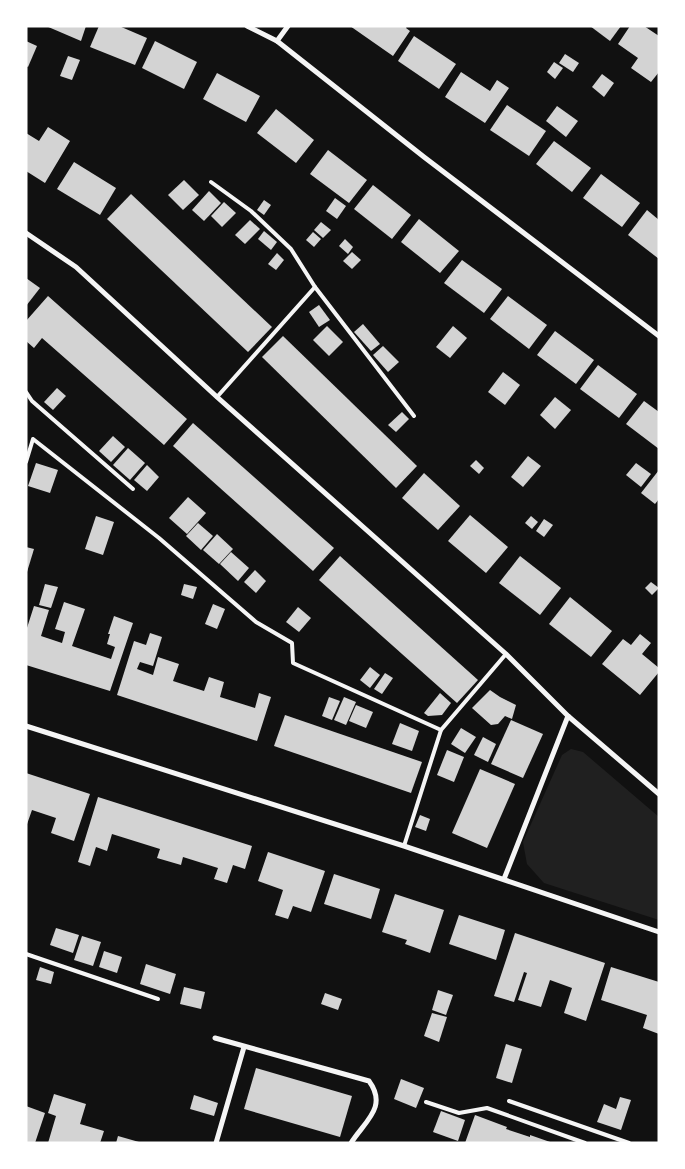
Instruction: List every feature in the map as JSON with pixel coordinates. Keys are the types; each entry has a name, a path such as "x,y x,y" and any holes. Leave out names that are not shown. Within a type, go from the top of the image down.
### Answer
{"street":[{"path":"247,26 277,41 424,157 659,336"},
{"path":"277,41 288,26"},
{"path":"26,233 76,267 217,396 506,654 568,716 659,794"},
{"path":"504,879 568,716"},
{"path":"26,726 404,846 659,932"},
{"path":"215,1038 369,1081 375,1090 377,1101 373,1113 351,1143"},
{"path":"216,1143 244,1047"}],"lane":[{"path":"211,182 251,211 291,249 315,288 414,416"},
{"path":"217,396 315,288"},
{"path":"26,392 32,402 133,489"},
{"path":"26,462 33,439 159,538 256,622 292,643 293,663 441,730"},
{"path":"404,846 441,730 506,654"},
{"path":"26,954 158,999"},
{"path":"509,1101 629,1143"},
{"path":"426,1102 459,1113 487,1108 585,1143"}],"shaded area":[{"path":"571,749 583,752 659,817 659,920 544,883 527,864 523,842 562,755"}],"building":[{"path":"46,26 86,26 81,41"},
{"path":"99,26 119,26 147,38 135,65 90,47"},
{"path":"350,26 407,26 406,28 410,31 393,56"},
{"path":"590,26 621,26 610,41"},
{"path":"630,26 644,26 659,36 659,72 651,82 631,68 638,58 618,44"},
{"path":"414,36 456,64 439,89 398,61"},
{"path":"26,41 37,46 28,67 26,66"},
{"path":"155,41 197,62 184,89 142,68"},
{"path":"565,54 579,63 573,72 559,63"},
{"path":"68,56 80,60 72,80 60,76"},
{"path":"554,62 563,68 555,79 547,72"},
{"path":"461,72 490,91 497,80 509,88 485,123 445,97"},
{"path":"217,73 260,96 246,122 203,99"},
{"path":"602,74 614,83 604,97 592,87"},
{"path":"507,105 546,131 529,156 490,130"},
{"path":"557,106 578,121 566,137 546,121"},
{"path":"276,109 314,140 296,163 257,133"},
{"path":"48,127 70,141 45,183 26,171 26,133 39,141"},
{"path":"554,141 591,168 572,192 536,164"},
{"path":"328,150 367,180 349,203 310,174"},
{"path":"74,162 116,188 100,215 57,189"},
{"path":"601,174 640,203 622,227 583,198"},
{"path":"184,180 199,195 183,210 168,195"},
{"path":"373,185 411,215 392,239 354,209"},
{"path":"209,191 221,203 204,221 192,210"},
{"path":"131,194 272,327 248,352 107,219"},
{"path":"335,198 346,206 337,219 326,211"},
{"path":"264,200 271,205 264,215 257,210"},
{"path":"224,202 236,213 222,227 211,216"},
{"path":"647,210 659,220 659,259 628,235"},
{"path":"419,219 459,251 440,273 401,242"},
{"path":"250,220 260,229 245,244 235,235"},
{"path":"321,222 331,230 323,238 314,230"},
{"path":"264,231 277,242 271,250 258,239"},
{"path":"313,232 321,239 314,247 306,240"},
{"path":"345,239 353,247 348,254 339,246"},
{"path":"352,252 361,260 352,269 343,261"},
{"path":"277,253 284,260 276,270 268,264"},
{"path":"462,260 502,289 484,313 444,283"},
{"path":"26,278 40,288 26,306"},
{"path":"48,296 187,419 164,445 42,338 34,348 26,341 26,321"},
{"path":"508,296 547,325 529,349 490,319"},
{"path":"319,305 330,320 319,327 309,312"},
{"path":"363,324 380,344 371,351 354,332"},
{"path":"327,326 343,342 329,356 313,340"},
{"path":"453,326 467,338 450,358 436,347"},
{"path":"555,331 594,360 576,384 537,355"},
{"path":"283,336 417,466 396,488 262,357"},
{"path":"383,346 399,362 388,372 373,355"},
{"path":"598,365 637,394 619,418 580,389"},
{"path":"503,372 520,385 505,405 488,392"},
{"path":"57,388 66,396 53,410 44,402"},
{"path":"555,397 571,410 555,429 540,415"},
{"path":"644,401 659,412 659,449 626,424"},
{"path":"402,412 409,419 396,432 388,425"},
{"path":"193,423 334,548 313,571 173,446"},
{"path":"113,436 125,447 111,462 99,451"},
{"path":"128,448 145,463 130,480 113,465"},
{"path":"528,456 541,466 523,487 511,477"},
{"path":"476,460 484,468 479,474 470,466"},
{"path":"36,463 58,470 50,493 28,486"},
{"path":"636,463 651,474 641,487 626,475"},
{"path":"147,465 159,477 147,491 134,480"},
{"path":"659,470 659,499 655,504 641,493"},
{"path":"424,473 460,506 438,530 402,498"},
{"path":"188,497 206,513 187,534 169,518"},
{"path":"470,515 508,547 486,573 448,541"},
{"path":"96,516 114,522 103,555 85,549"},
{"path":"531,516 538,522 532,529 525,523"},
{"path":"544,519 553,525 544,537 536,531"},
{"path":"198,523 213,536 201,550 186,536"},
{"path":"217,534 233,549 219,564 203,550"},
{"path":"26,547 34,549 27,572 26,571"},
{"path":"231,552 249,568 238,581 220,564"},
{"path":"340,556 478,680 457,703 319,580"},
{"path":"520,556 561,588 540,615 499,583"},
{"path":"255,570 266,581 256,593 244,582"},
{"path":"651,582 659,588 652,595 645,588"},
{"path":"45,584 58,587 51,608 39,605"},
{"path":"184,584 197,587 193,599 181,595"},
{"path":"570,597 612,631 591,657 549,624"},
{"path":"64,602 85,609 72,646 111,659 115,647 107,644 114,616 133,623 110,691 26,665 26,631 34,606 49,610 41,636 62,643 65,632 55,629"},
{"path":"213,604 225,609 217,629 205,624"},
{"path":"298,607 311,618 299,632 286,622"},
{"path":"150,633 162,637 153,666 140,662 137,669 153,675 158,657 179,664 173,681 204,691 209,677 224,682 220,697 255,708 259,693 271,697 257,741 117,695 134,641 146,645"},
{"path":"640,634 651,643 642,654 659,668 659,672 640,695 602,664 623,639 631,645"},
{"path":"370,667 380,675 370,688 360,680"},
{"path":"385,673 393,678 382,694 374,689"},
{"path":"490,690 516,705 512,719 505,716 498,724 491,725 472,708"},
{"path":"440,693 451,703 442,715 428,716 424,713"},
{"path":"329,697 340,701 332,720 322,716"},
{"path":"344,697 356,702 346,725 334,720"},
{"path":"356,705 373,712 366,728 349,721"},
{"path":"285,715 422,762 411,793 274,746"},
{"path":"511,720 543,734 523,778 491,764"},
{"path":"400,723 419,731 412,751 392,744"},
{"path":"461,728 476,737 465,753 451,744"},
{"path":"483,737 496,744 488,762 474,755"},
{"path":"447,750 464,757 454,782 437,775"},
{"path":"480,769 515,784 487,848 452,833"},
{"path":"26,773 90,794 74,841 51,833 56,818 32,810 26,827"},
{"path":"98,797 252,846 245,869 233,865 227,883 214,879 218,868 183,857 181,865 157,858 160,849 112,834 107,851 96,847 90,866 78,862"},
{"path":"420,815 430,819 426,831 415,827"},
{"path":"268,852 325,871 311,912 293,906 288,919 275,915 283,890 258,881"},
{"path":"334,874 380,889 371,919 324,904"},
{"path":"395,894 444,910 430,953 405,944 407,940 382,932"},
{"path":"459,915 505,930 496,960 449,944"},
{"path":"56,928 79,935 73,953 50,945"},
{"path":"515,933 605,963 586,1021 564,1013 572,988 550,980 541,1007 518,1000 527,973 524,972 514,1002 494,996"},
{"path":"82,936 101,942 93,966 74,960"},
{"path":"104,951 122,957 117,973 99,967"},
{"path":"146,964 176,974 170,994 140,984"},
{"path":"40,967 54,972 51,984 36,980"},
{"path":"611,967 659,982 659,1034 643,1028 647,1015 601,1000"},
{"path":"184,987 205,992 201,1009 180,1004"},
{"path":"438,990 453,995 446,1015 432,1010"},
{"path":"325,993 342,999 338,1010 321,1004"},
{"path":"432,1013 447,1017 439,1042 424,1036"},
{"path":"506,1044 522,1049 512,1083 496,1078"},
{"path":"256,1068 352,1096 340,1137 244,1109"},
{"path":"401,1079 424,1088 416,1108 394,1099"},
{"path":"54,1094 86,1104 80,1124 104,1131 100,1143 48,1143 56,1116 48,1113"},
{"path":"194,1095 218,1103 214,1116 190,1109"},
{"path":"620,1097 631,1100 621,1130 597,1122 604,1104 616,1109"},
{"path":"26,1106 45,1113 35,1143 26,1142"},
{"path":"441,1111 465,1120 458,1141 433,1132"},
{"path":"475,1115 507,1127 506,1129 553,1143 465,1143"},
{"path":"118,1136 139,1142 139,1143 116,1143"}]}
